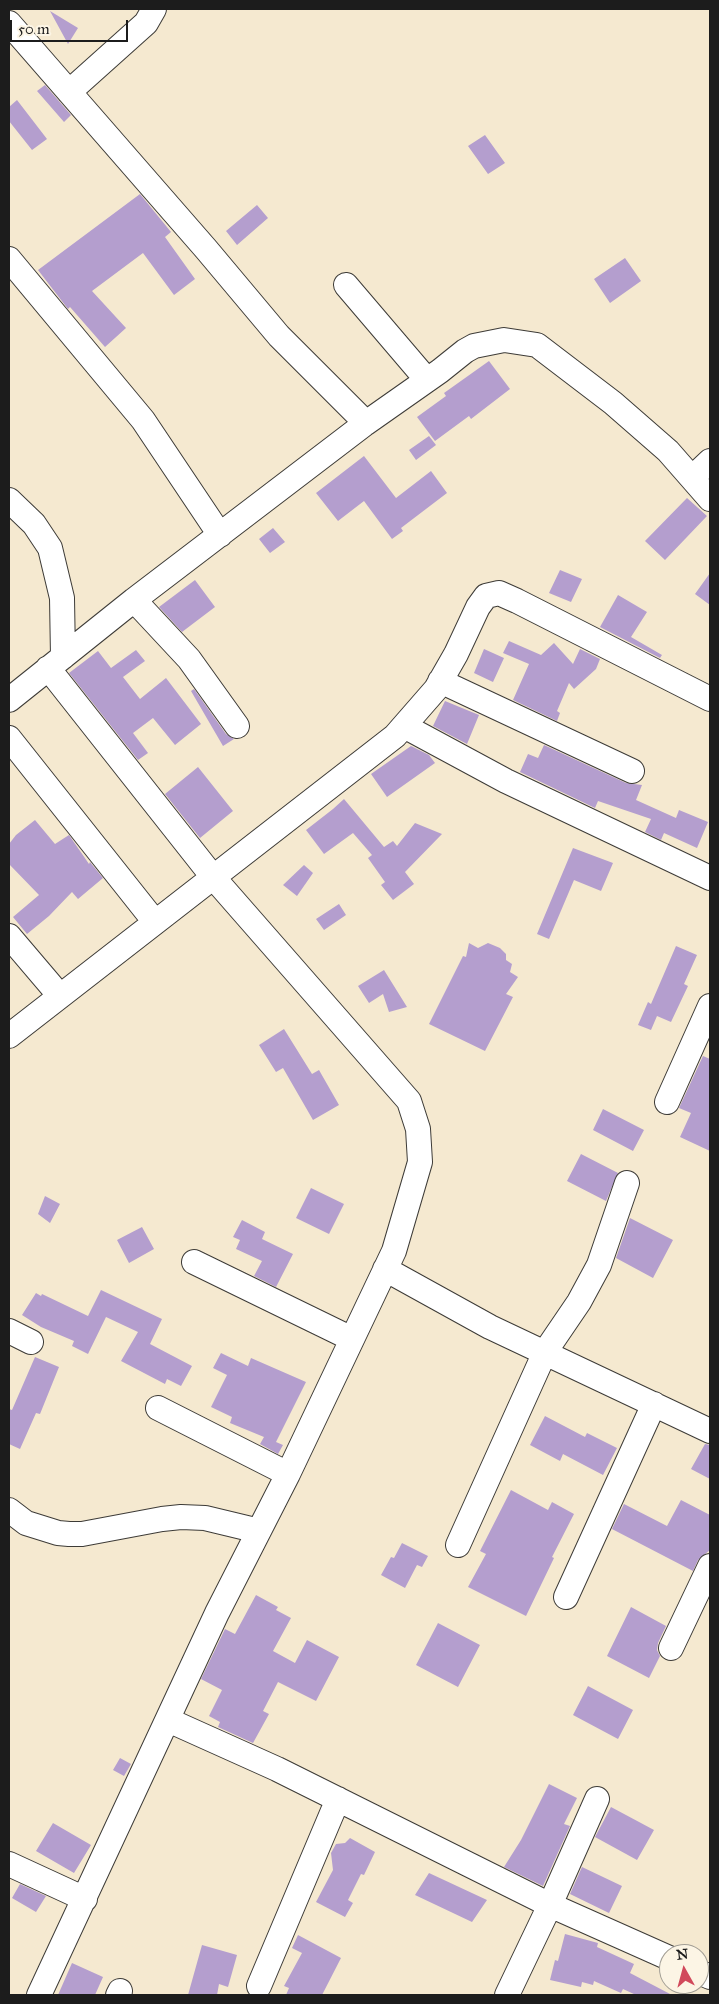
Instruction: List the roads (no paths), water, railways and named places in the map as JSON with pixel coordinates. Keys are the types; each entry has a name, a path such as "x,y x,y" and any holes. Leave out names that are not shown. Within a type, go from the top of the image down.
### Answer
{"street":[{"path":"69,92 146,23 154,9"},
{"path":"9,23 206,249 279,336 366,424"},
{"path":"9,259 143,420 220,535"},
{"path":"346,285 427,380"},
{"path":"9,700 134,600 366,424 464,351 474,346 504,340 537,345 576,373 668,451 710,499"},
{"path":"692,478 710,461"},
{"path":"9,500 34,524 50,548 62,598 55,662 213,877 409,1102 418,1129 420,1162 394,1252 288,1474 217,1613 39,1995"},
{"path":"9,1036 395,736 440,681 456,654 478,607 486,596 499,592 710,699"},
{"path":"134,600 189,659 237,726"},
{"path":"440,681 632,771"},
{"path":"404,726 506,781 709,874"},
{"path":"9,738 155,922"},
{"path":"9,936 60,996"},
{"path":"667,1102 710,1006"},
{"path":"458,1545 545,1352 580,1302 599,1264 627,1183"},
{"path":"194,1262 352,1339"},
{"path":"386,1269 490,1327 710,1431"},
{"path":"9,1331 31,1342"},
{"path":"566,1597 654,1404"},
{"path":"158,1408 288,1474"},
{"path":"9,1510 26,1523 58,1533 69,1534 82,1534 181,1517 205,1518 259,1531"},
{"path":"671,1648 710,1566"},
{"path":"168,1720 338,1799 550,1905 659,1954"},
{"path":"259,1986 338,1799"},
{"path":"507,1995 550,1905 597,1799"},
{"path":"9,1864 85,1899"}]}
